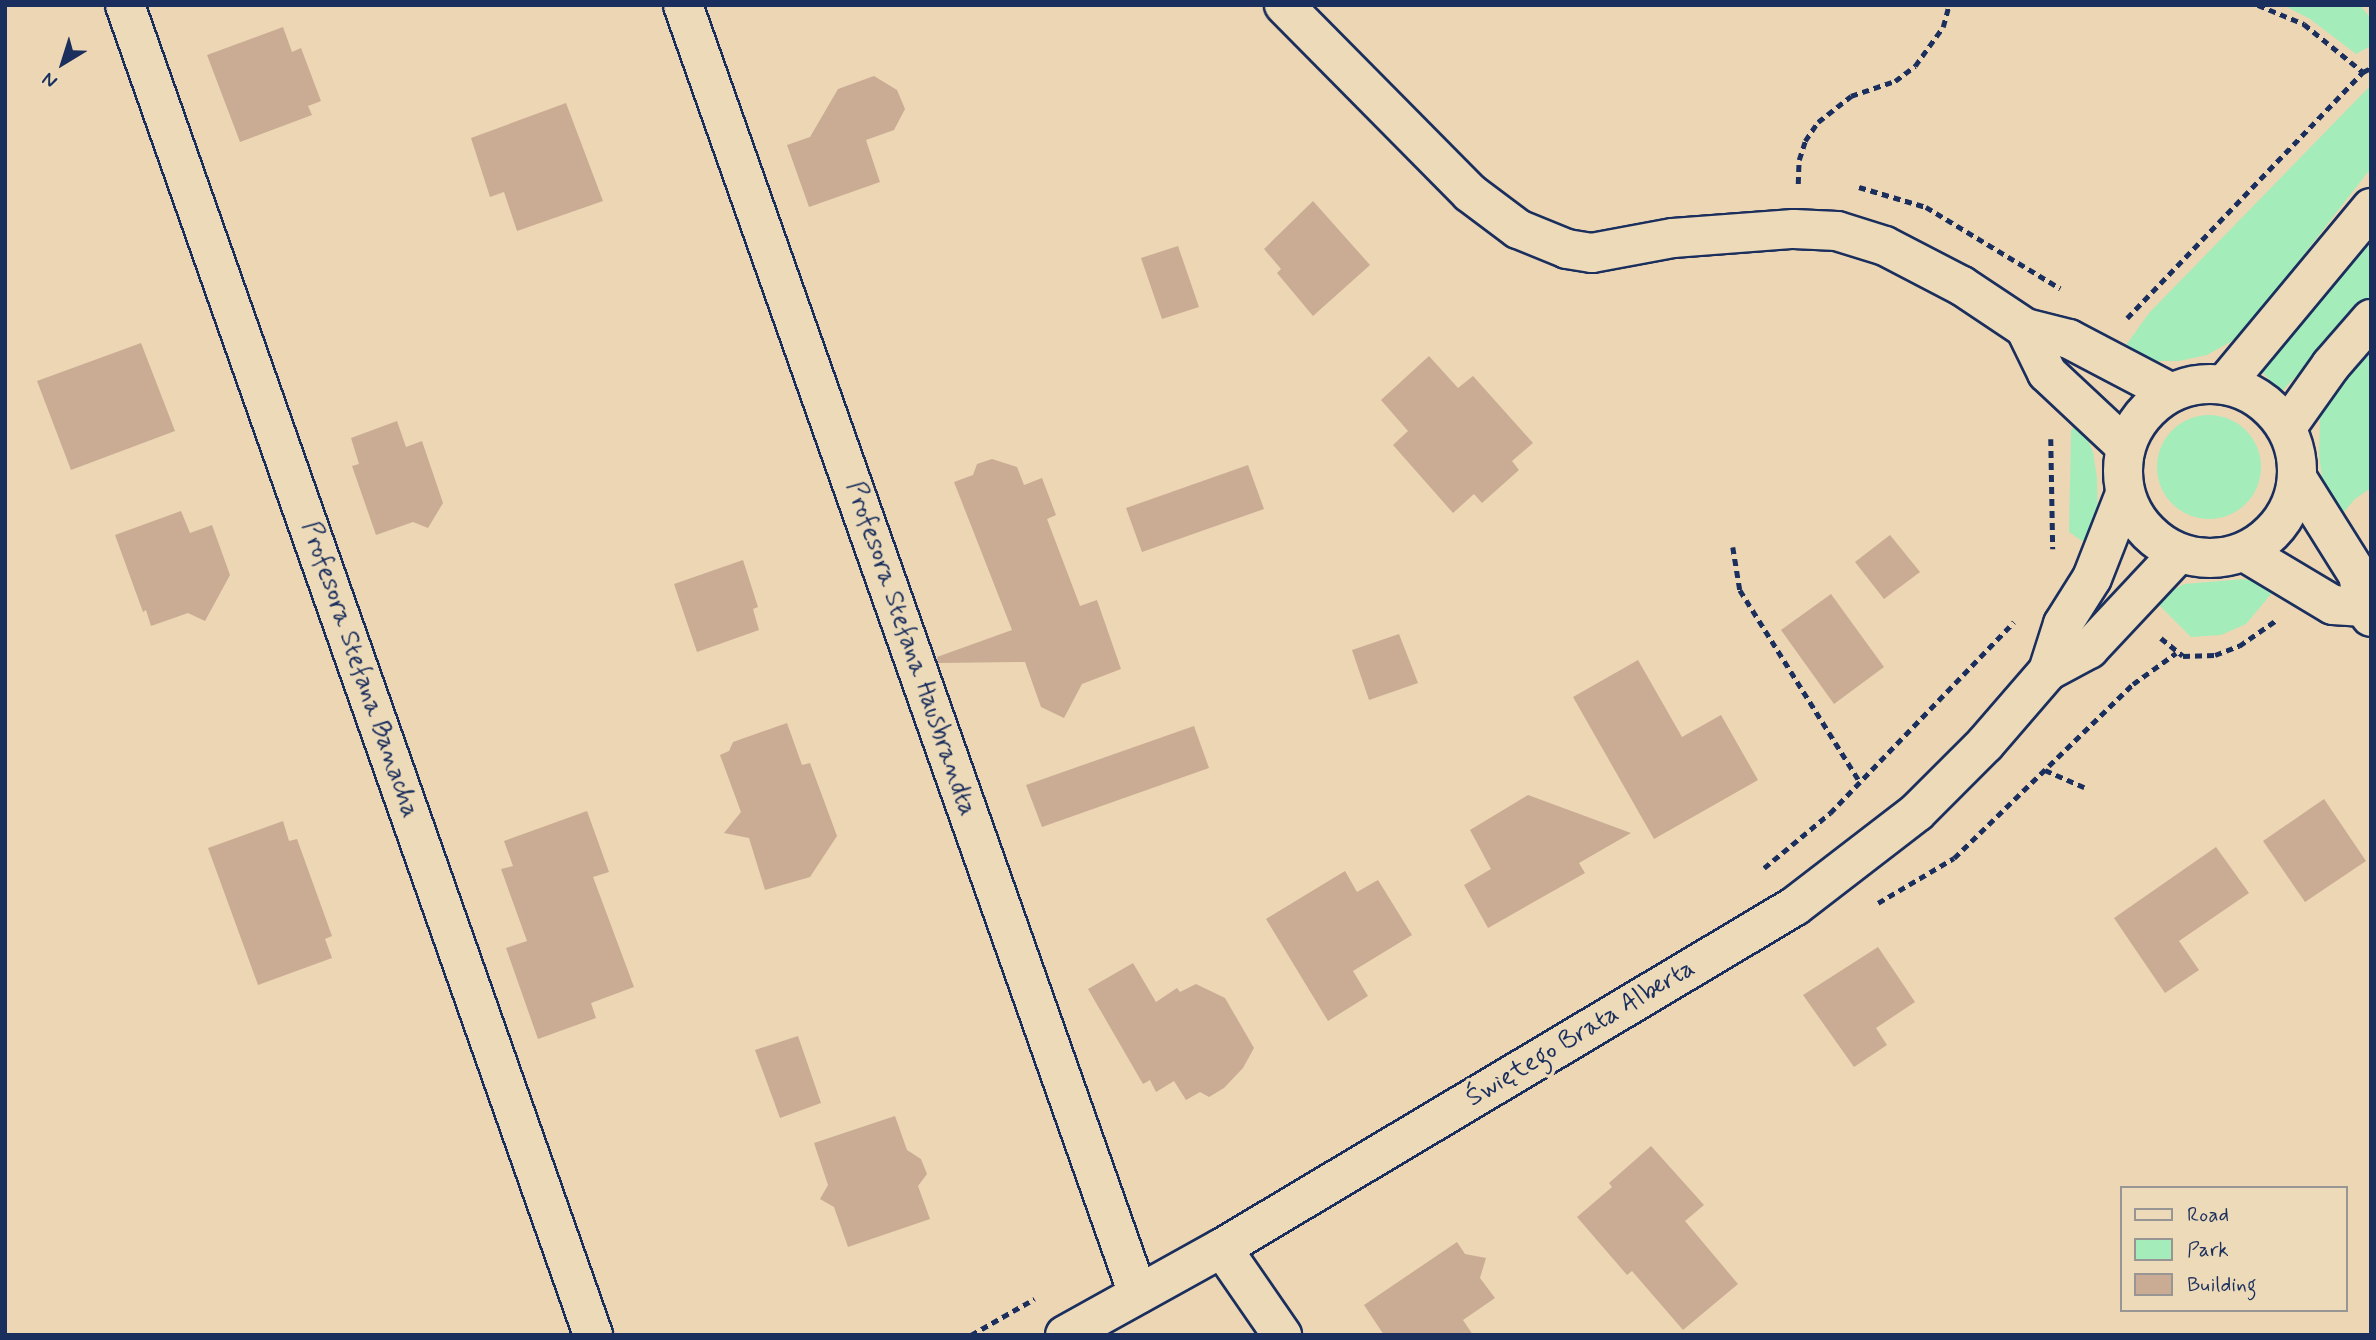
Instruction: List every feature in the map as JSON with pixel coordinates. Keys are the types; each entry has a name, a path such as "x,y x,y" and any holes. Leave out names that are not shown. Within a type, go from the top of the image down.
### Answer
{"street":[{"name":"Profesora Stefana Banacha","path":"125,5 593,1335"},
{"name":"Profesora Stefana Hausbrandta","path":"683,5 1138,1294"},
{"path":"1284,5 1470,193 1518,229 1567,249 1592,253 1673,238 1794,229 1837,231 1885,246 1962,286 2025,328 2069,339 2170,392"},
{"path":"2225,384 2371,208"},
{"path":"2287,427 2331,365 2371,319"},
{"path":"2025,328 2048,373 2125,446"},
{"path":"2246,553 2333,605 2367,612 2358,575 2299,481 2287,427 2261,398 2225,384 2197,384 2170,392 2142,415 2125,446 2125,494 2136,519 2154,540 2178,554 2213,560 2246,553 2272,535 2290,510 2299,481"},
{"name":"Świętego Brata Alberta","path":"2048,671 2063,624 2092,578 2125,494"},
{"name":"Świętego Brata Alberta","path":"1065,1335 1222,1248 1795,906 1917,812 1986,744 2048,671 2089,649 2178,554"},
{"path":"1222,1248 1282,1335"}],"path":[{"path":"1798,184 1799,160 1805,141 1818,122 1851,96 1895,81 1915,66 1942,27 1949,5"},
{"path":"2258,5 2304,24 2363,72"},
{"path":"2121,325 2363,72 2371,68"},
{"path":"2051,429 2053,554"},
{"path":"1733,547 1740,590 1860,782"},
{"path":"1760,873 1830,813 2014,622 2021,610"},
{"path":"2158,636 2183,656 2215,655 2239,646 2281,617"},
{"path":"2045,770 2084,787"}],"green space":[{"path":"2283,5 2360,5 2371,19 2371,46 2356,54 2310,19"},
{"path":"2371,85 2371,168 2241,336 2207,355 2179,361 2149,361 2121,352 2149,313"},
{"path":"2371,237 2370,300 2281,392 2261,371"},
{"path":"2371,351 2371,488 2355,499 2337,520 2323,484 2319,455 2320,419 2330,396 2341,381"},
{"path":"2209,415 2229,419 2246,430 2257,447 2261,467 2257,487 2246,504 2229,515 2209,519 2189,515 2172,504 2161,487 2157,467 2161,447 2172,430 2189,419"},
{"path":"2076,422 2082,427 2093,452 2097,478 2098,523 2091,547 2069,532 2071,431"},
{"path":"2244,579 2277,587 2246,624 2221,635 2191,637 2154,600 2184,584"}],"building":[{"path":"283,27 292,52 301,48 321,101 308,106 312,115 240,142 207,55"},
{"path":"874,76 897,90 905,109 894,130 866,140 880,182 809,207 787,145 810,137 838,89"},
{"path":"566,103 603,201 517,231 504,192 490,197 471,138"},
{"path":"1313,201 1370,265 1313,316 1277,273 1281,269 1264,249"},
{"path":"1178,246 1199,307 1162,319 1141,258"},
{"path":"141,343 175,431 71,470 37,381"},
{"path":"1429,356 1458,388 1473,376 1533,443 1512,461 1519,470 1482,503 1474,494 1453,513 1393,445 1408,431 1381,400"},
{"path":"397,421 406,447 422,441 443,503 428,528 413,522 376,535 352,466 359,464 351,438"},
{"path":"992,459 1017,467 1024,485 1042,478 1056,515 1047,519 1080,606 1097,600 1121,669 1082,684 1064,718 1041,707 1025,662 938,663 937,657 1012,630 954,482 973,475 977,464"},
{"path":"1248,465 1264,509 1142,552 1126,508"},
{"path":"181,511 190,533 212,525 230,575 205,621 188,613 151,626 146,610 143,612 115,535"},
{"path":"1890,535 1920,572 1884,599 1855,562"},
{"path":"743,560 758,607 753,609 759,630 697,652 674,584"},
{"path":"1831,594 1884,667 1834,704 1781,630"},
{"path":"1399,634 1418,683 1369,700 1352,650"},
{"path":"1638,660 1682,737 1721,715 1758,780 1654,839 1573,697"},
{"path":"787,723 802,765 810,763 837,836 810,877 765,890 749,838 724,833 741,812 720,755 729,751 733,742"},
{"path":"1194,726 1209,768 1042,827 1026,785"},
{"path":"1528,795 1631,833 1579,863 1585,873 1488,928 1464,885 1491,869 1470,830"},
{"path":"2324,799 2366,861 2305,902 2263,841"},
{"path":"587,811 609,872 593,877 634,987 591,1003 596,1018 538,1039 506,948 527,941 501,869 513,866 504,841"},
{"path":"283,821 289,841 297,839 332,936 325,939 332,958 258,985 208,848"},
{"path":"2216,847 2249,893 2179,941 2199,970 2165,993 2114,918"},
{"path":"1345,871 1357,892 1378,880 1412,935 1353,971 1368,996 1328,1021 1266,919"},
{"path":"1878,947 1915,1002 1876,1028 1887,1045 1854,1067 1803,995"},
{"path":"1133,963 1156,1002 1177,988 1180,992 1196,984 1225,998 1254,1048 1243,1068 1224,1088 1209,1097 1200,1092 1186,1100 1174,1081 1156,1092 1150,1080 1143,1084 1088,989"},
{"path":"798,1036 821,1103 780,1118 755,1050"},
{"path":"895,1116 907,1150 921,1159 927,1174 918,1186 930,1219 848,1247 834,1207 820,1199 828,1185 814,1143"},
{"path":"1651,1146 1704,1205 1685,1221 1738,1284 1683,1330 1632,1271 1627,1275 1577,1217 1612,1187 1609,1183"},
{"path":"1457,1242 1465,1254 1486,1258 1480,1278 1495,1298 1463,1320 1473,1335 1384,1335 1364,1305"}]}
